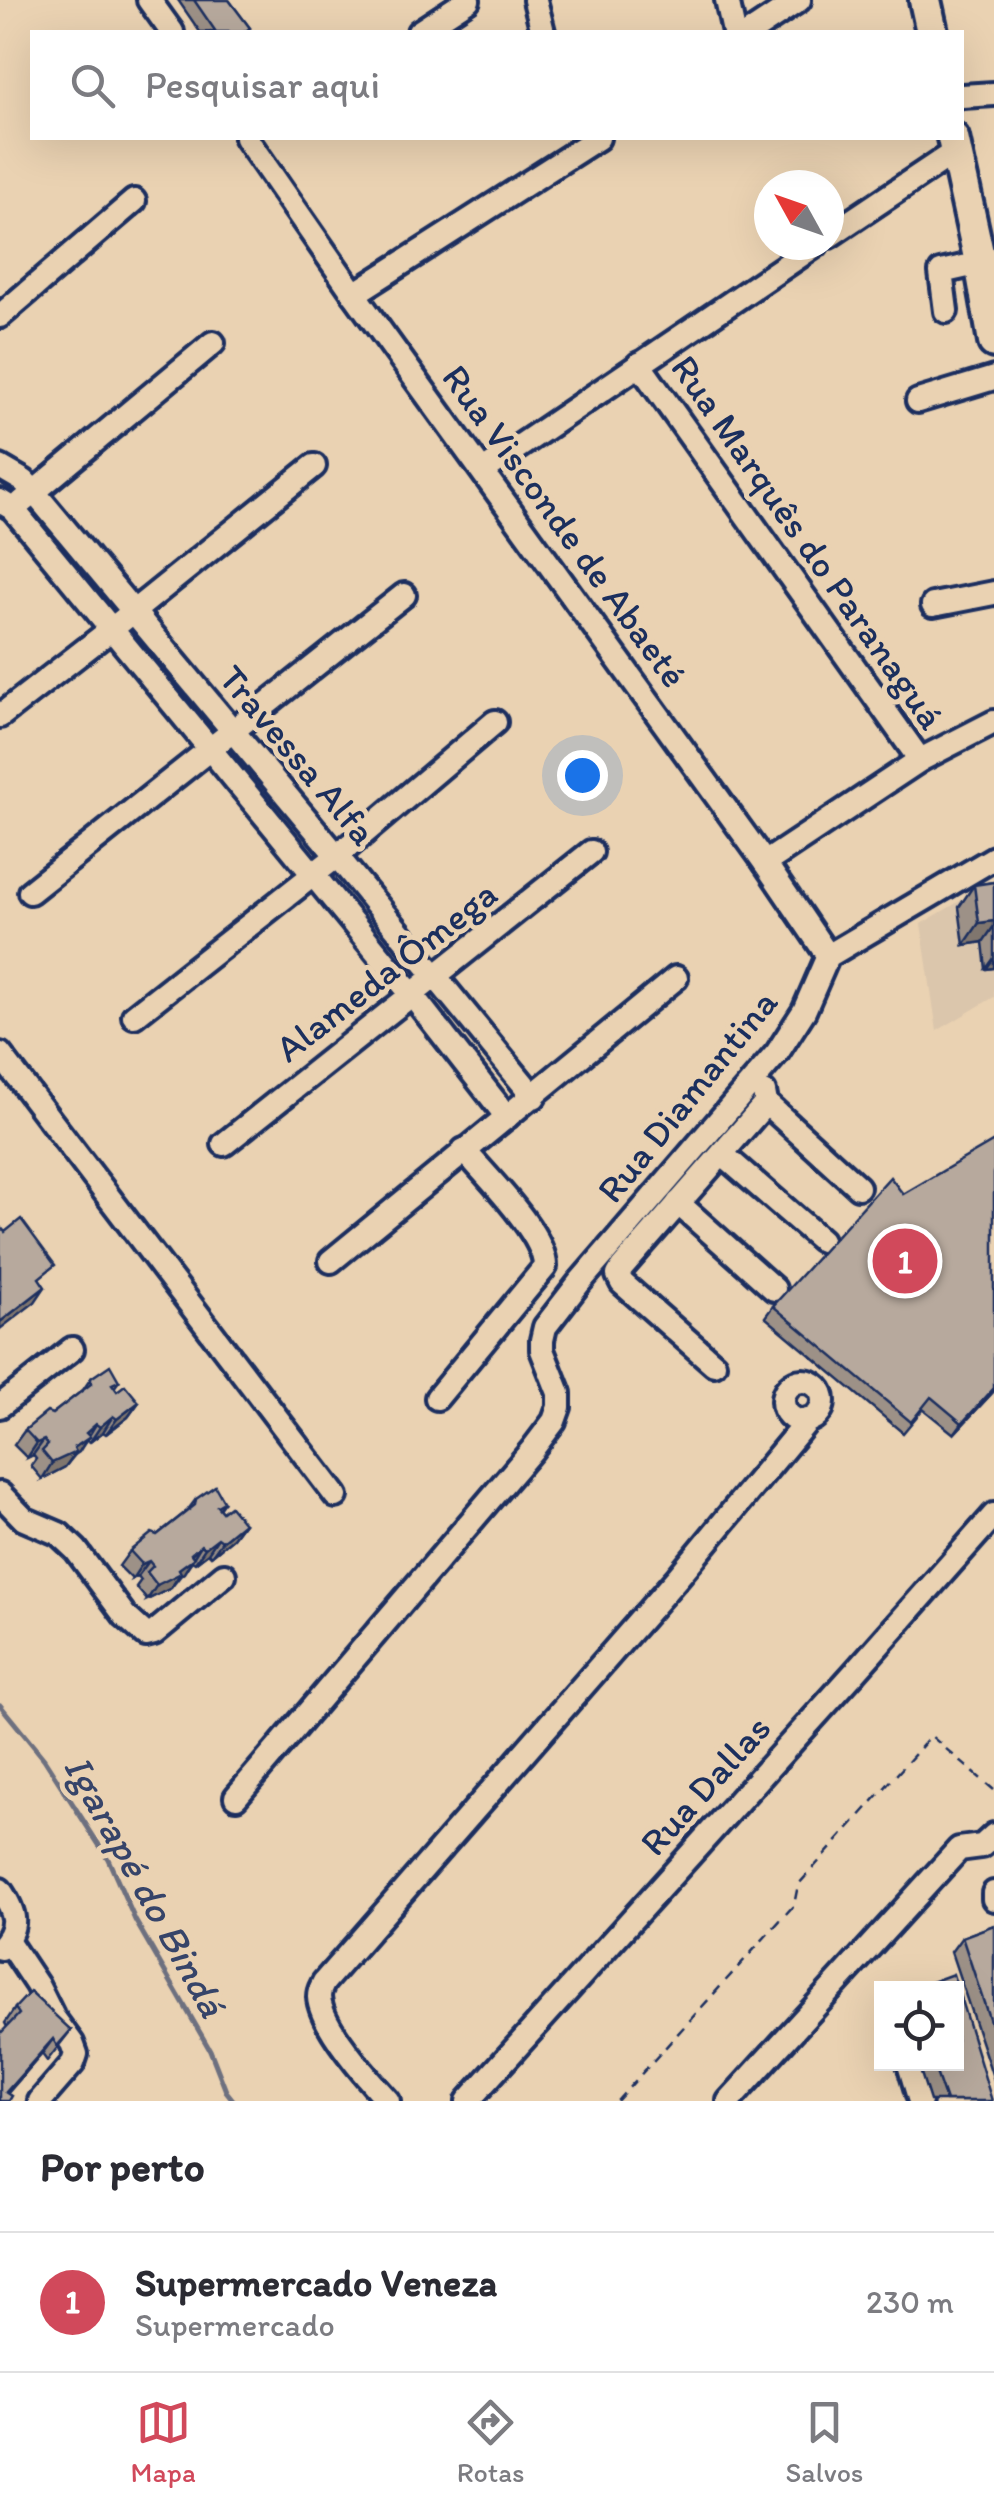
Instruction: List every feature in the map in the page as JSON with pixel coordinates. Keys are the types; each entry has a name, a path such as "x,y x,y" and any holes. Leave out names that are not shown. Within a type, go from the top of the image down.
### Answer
{"main road":[{"path":"925,0 932,30"},
{"path":"954,144 987,261 985,296 994,342"}],"street":[{"path":"149,0 171,30"},
{"path":"422,30 468,0"},
{"path":"535,0 542,30"},
{"path":"727,0 734,30"},
{"path":"755,30 799,0"},
{"path":"964,96 994,94"},
{"name":"Rua Visconde de Abaeté","path":"253,140 354,294 828,956"},
{"path":"844,225 954,144"},
{"path":"354,294 570,146"},
{"path":"0,316 134,201"},
{"path":"484,472 794,260"},
{"path":"985,296 941,313 941,272 987,261"},
{"path":"214,344 34,492 4,510 113,628 507,1117"},
{"name":"Rua Marquês do Paranaguá","path":"640,364 920,760"},
{"path":"918,401 994,378"},
{"path":"0,716 314,466"},
{"name":"Travessa Alfa","path":"0,467 34,492 534,1097"},
{"path":"933,605 994,592"},
{"path":"30,892 404,595"},
{"path":"134,1016 337,856 495,722"},
{"path":"764,863 920,760 994,722"},
{"name":"Alameda Ômega","path":"224,1144 591,852"},
{"path":"828,956 994,858"},
{"name":"Rua Diamantina","path":"236,1797 554,1421 558,1393 542,1350 545,1327 579,1282 776,1053 804,1010 828,956"},
{"path":"331,1261 676,978"},
{"path":"0,1054 336,1496"},
{"path":"714,1364 622,1283 618,1275 766,1104 767,1097 754,1078"},
{"path":"766,1104 858,1188"},
{"path":"437,1398 546,1262 536,1237 464,1150"},
{"path":"722,1154 821,1240"},
{"path":"678,1203 774,1289"},
{"path":"0,1406 72,1349"},
{"path":"388,2101 328,2024 319,2001 324,1982 678,1576 808,1420"},
{"path":"0,1494 24,1519 59,1534 76,1550 125,1616 146,1635 154,1633 224,1575"},
{"name":"Rua Dallas","path":"468,2101 994,1515"},
{"path":"729,2101 959,1849 982,1846 994,1835"},
{"path":"0,1890 14,1917 4,1944 37,1986 76,2054 73,2063 40,2101"},
{"path":"911,2071 920,2101"}],"path":[{"path":"618,2101 794,1905 798,1885 930,1736 994,1790"}],"shaded area":[{"path":"994,881 994,997 937,1031 921,924"}],"building":[{"path":"194,0 229,0 250,28 215,30"},
{"path":"994,882 994,921 979,923 974,885"},
{"path":"994,1141 994,1388 962,1423 931,1397 911,1422 773,1306 890,1177 903,1194"},
{"path":"21,1219 55,1265 39,1278 45,1287 0,1322 0,1226 5,1232"},
{"path":"110,1365 119,1381 112,1384 117,1391 125,1385 139,1402 117,1419 113,1416 100,1427 96,1424 86,1433 90,1437 74,1448 76,1452 52,1463 42,1451 48,1445 44,1440 37,1443 25,1430 47,1412 52,1414"},
{"path":"215,1486 224,1502 217,1506 222,1512 230,1506 244,1523 222,1541 218,1538 205,1548 201,1545 191,1554 194,1558 179,1569 181,1573 157,1585 147,1572 153,1566 149,1561 142,1564 130,1551 152,1533 157,1535"},
{"path":"994,1925 994,2033 962,1937"},
{"path":"953,1974 955,1981 934,1981"},
{"path":"30,1992 71,2030 57,2046 53,2039 6,2092 12,2096 9,2101 0,2101 0,2034 19,2014 15,2008"},
{"path":"964,2010 992,2101 946,2101 935,2071 964,2071"}],"waterway":[{"name":"Igarapé do Bindá","path":"0,1705 44,1759 108,1859 135,1920 210,2050 234,2101"}],"place":[{"name":"Supermercado Veneza","path":"905,1261"}]}
